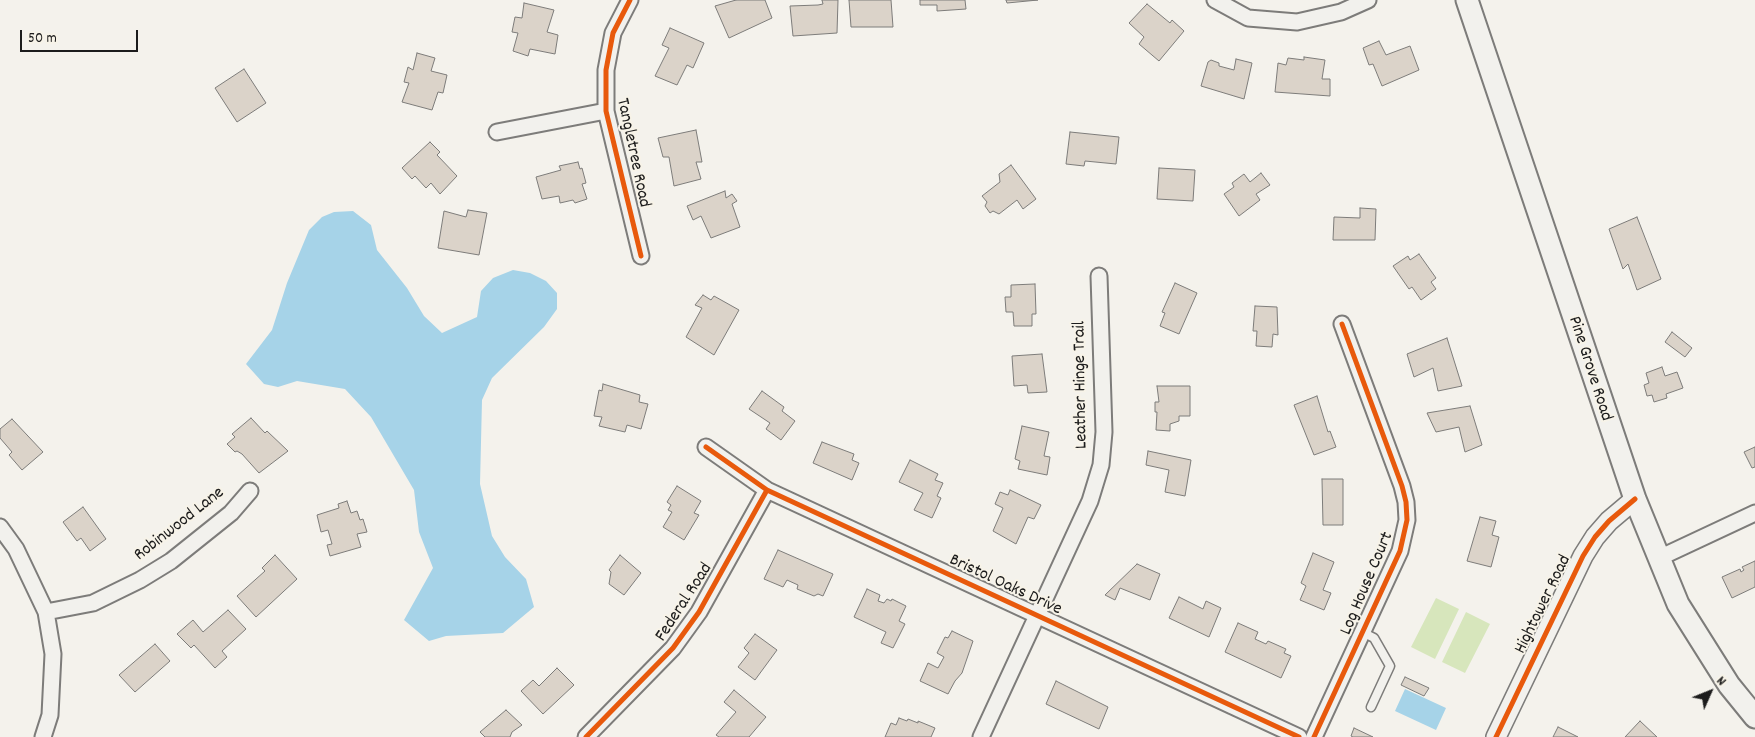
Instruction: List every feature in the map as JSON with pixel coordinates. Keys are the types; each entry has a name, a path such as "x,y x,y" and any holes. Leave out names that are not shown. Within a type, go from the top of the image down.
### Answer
{"main road":[{"name":"Pine Grove Road","path":"1467,0 1634,499 1678,604 1702,645 1729,685 1755,717"}],"street":[{"name":"Tangletree Road","path":"630,0 613,33 606,70 606,111 641,256"},
{"path":"1215,0 1248,18 1297,22 1341,12 1368,0"},
{"path":"497,132 606,111"},
{"name":"Leather Hinge Trail","path":"981,737 1090,502 1101,465 1104,432 1099,276"},
{"name":"Log House Court","path":"1314,737 1400,551 1407,520 1406,502 1342,324"},
{"name":"Bristol Oaks Drive","path":"706,447 767,490 1299,737"},
{"name":"Federal Road","path":"586,737 674,648 699,612 767,490"},
{"name":"Robinwood Lane","path":"46,612 93,604 140,580 171,561 231,513 250,491"},
{"name":"Hightower Road","path":"1496,737 1583,556 1595,537 1609,521 1634,499"},
{"path":"1659,558 1755,512"},
{"path":"0,527 16,549 46,612 52,662 50,715 43,737"}],"lane":[{"path":"1362,632 1374,638 1390,666 1371,707"}],"green space":[{"path":"1436,598 1459,609 1435,659 1411,647"},
{"path":"1466,612 1490,624 1465,673 1442,662"}],"water":[{"path":"353,211 371,225 377,250 407,288 424,316 442,333 477,317 481,291 493,278 513,270 530,273 546,281 557,293 557,309 544,327 492,378 482,400 480,484 492,536 505,557 526,579 534,607 503,633 446,636 429,641 404,620 433,568 419,532 414,490 371,417 345,389 297,381 278,387 264,384 246,364 272,330 287,283 309,230 322,217 334,212"},
{"path":"1405,689 1446,708 1436,730 1395,711"}],"building":[{"path":"736,0 765,0 772,18 729,38 715,6"},
{"path":"822,0 838,0 837,33 793,36 790,6 818,5 823,4"},
{"path":"849,0 891,0 893,27 851,27"},
{"path":"920,0 965,0 966,9 937,11 937,5 920,5"},
{"path":"1006,0 1038,0 1007,3"},
{"path":"524,3 554,10 547,32 558,35 555,54 530,49 528,56 513,51 518,33 512,32 515,17 522,18"},
{"path":"1147,4 1170,23 1172,20 1184,31 1159,61 1139,44 1144,37 1129,23"},
{"path":"670,28 704,43 693,68 687,65 677,85 655,76 669,48 662,45"},
{"path":"1379,41 1386,55 1410,46 1419,70 1382,86 1373,64 1369,65 1363,48"},
{"path":"417,53 435,58 431,71 447,75 443,93 438,92 432,110 402,102 409,83 404,82 408,67 413,70"},
{"path":"1304,57 1325,60 1322,79 1330,79 1330,96 1275,92 1278,63 1286,65 1288,58 1304,60"},
{"path":"1236,59 1252,63 1244,99 1201,86 1208,62 1211,60 1219,63 1219,66 1234,70"},
{"path":"244,69 266,103 237,122 215,88"},
{"path":"696,130 702,162 696,162 701,179 674,186 669,157 663,157 658,138"},
{"path":"1070,132 1119,137 1116,164 1085,161 1084,166 1066,164"},
{"path":"430,142 440,152 437,155 457,176 440,194 431,183 426,188 415,176 412,179 402,168"},
{"path":"578,162 580,169 582,168 586,183 582,184 587,199 575,203 573,200 560,203 559,196 542,199 536,177 561,170 559,166"},
{"path":"1011,165 1036,199 1023,209 1017,200 999,214 993,211 990,213 985,206 987,202 982,196 1000,182 999,174"},
{"path":"1159,168 1195,170 1193,201 1157,199"},
{"path":"1261,173 1270,185 1256,194 1260,200 1239,216 1224,194 1234,187 1232,183 1244,174 1250,182"},
{"path":"725,191 726,198 732,194 737,201 732,204 740,227 711,238 701,216 693,220 687,206"},
{"path":"1360,208 1376,209 1375,240 1333,240 1334,217 1360,218"},
{"path":"468,210 487,213 479,255 438,248 444,211 466,217"},
{"path":"1637,217 1661,279 1637,290 1628,264 1623,269 1609,229"},
{"path":"1419,254 1436,278 1431,282 1436,289 1421,300 1412,287 1409,289 1393,266 1408,256 1410,260"},
{"path":"1175,283 1197,293 1179,334 1160,326 1165,313 1162,312"},
{"path":"1035,284 1036,314 1032,314 1032,326 1014,326 1013,312 1006,312 1005,297 1011,297 1011,285"},
{"path":"703,295 711,300 714,296 739,310 714,355 686,337 702,308 695,305"},
{"path":"1255,306 1277,307 1278,335 1273,334 1272,347 1256,346 1257,331 1253,331"},
{"path":"1672,332 1692,348 1685,357 1665,342"},
{"path":"1447,338 1462,386 1438,391 1433,368 1414,377 1407,354"},
{"path":"1042,354 1047,392 1028,393 1027,385 1014,386 1012,356"},
{"path":"1662,367 1665,376 1677,372 1683,388 1666,394 1667,398 1654,402 1652,395 1647,396 1644,385 1649,383 1646,373"},
{"path":"603,384 640,395 639,402 648,404 641,429 627,425 625,432 599,426 602,417 594,416 599,390 602,391"},
{"path":"1157,386 1190,386 1190,416 1179,416 1179,421 1170,424 1170,431 1156,430 1157,412 1155,412 1155,402 1159,402"},
{"path":"762,391 784,407 782,411 795,421 781,440 766,429 770,423 749,409"},
{"path":"1317,396 1328,432 1330,431 1336,447 1314,455 1294,405"},
{"path":"1470,406 1482,445 1465,452 1459,427 1436,432 1427,413"},
{"path":"251,418 265,433 267,431 288,451 259,473 242,454 237,451 235,452 227,444 235,437 232,434"},
{"path":"12,419 43,452 22,470 9,455 12,452 0,438 0,429"},
{"path":"1022,426 1049,432 1044,456 1050,457 1047,475 1018,469 1020,461 1015,459"},
{"path":"822,442 854,454 852,460 859,463 852,480 813,463"},
{"path":"1755,447 1755,467 1752,468 1744,452"},
{"path":"1148,451 1191,460 1185,496 1165,492 1169,470 1146,465"},
{"path":"910,460 938,474 935,480 943,483 937,496 941,498 932,518 914,510 923,493 899,482"},
{"path":"1322,479 1343,479 1343,525 1323,525"},
{"path":"677,486 701,501 694,513 699,515 684,540 663,527 672,512 668,510 671,505 667,502"},
{"path":"1010,490 1041,505 1034,519 1028,517 1016,544 993,531 1003,508 995,504 1000,492 1008,495"},
{"path":"347,501 351,513 357,511 360,520 363,519 367,532 357,534 361,547 330,556 327,545 332,544 328,530 321,532 317,515 339,508 338,504"},
{"path":"83,507 106,539 90,551 81,538 77,541 63,522"},
{"path":"1480,517 1496,521 1492,535 1499,537 1491,567 1467,561"},
{"path":"778,550 833,574 823,596 818,594 814,596 797,589 798,585 787,580 783,587 764,579"},
{"path":"1313,553 1334,562 1323,590 1331,593 1324,610 1300,600 1306,586 1301,583"},
{"path":"275,555 297,579 256,617 237,596 265,571 262,568"},
{"path":"620,555 641,573 624,595 609,584 611,572 609,570"},
{"path":"1755,561 1755,587 1732,598 1722,577 1740,569 1741,572 1744,570 1742,567"},
{"path":"1137,564 1160,574 1150,600 1120,588 1115,600 1105,595"},
{"path":"867,589 880,595 878,601 884,603 887,599 891,601 892,599 906,606 899,621 905,624 893,648 881,643 886,632 854,617"},
{"path":"1179,597 1203,609 1206,601 1221,608 1209,637 1169,618"},
{"path":"228,610 246,629 222,651 227,657 215,668 194,645 191,648 177,634 193,620 203,632"},
{"path":"1238,623 1258,632 1255,639 1266,644 1268,641 1286,649 1284,653 1291,656 1281,678 1225,652"},
{"path":"952,631 973,641 962,673 948,694 920,681 928,663 938,668 944,657 937,653 945,637 948,638"},
{"path":"755,634 777,650 755,680 738,667 749,653 744,648"},
{"path":"155,644 170,661 135,692 119,675"},
{"path":"557,668 574,685 543,714 521,691 533,680 539,686"},
{"path":"1405,677 1429,688 1424,696 1401,685"},
{"path":"1056,681 1108,707 1099,729 1046,704"},
{"path":"734,690 766,717 749,737 719,737 716,735 736,712 724,702"},
{"path":"506,710 522,725 512,732 510,737 485,737 480,732"},
{"path":"899,718 918,723 918,721 935,728 931,737 885,737 891,723 896,725"},
{"path":"1640,721 1657,737 1625,737"},
{"path":"1558,727 1578,737 1553,737"},
{"path":"1354,728 1373,737 1353,737 1351,736"}],"cycle path":[{"path":"630,0 613,33 606,70 606,111 641,256"},
{"path":"1314,737 1400,551 1407,520 1406,502 1402,486 1342,324"},
{"path":"706,447 767,490 1299,737"},
{"path":"586,737 673,648 699,612 767,490"},
{"path":"1496,737 1583,556 1595,537 1609,521 1635,499"}]}
